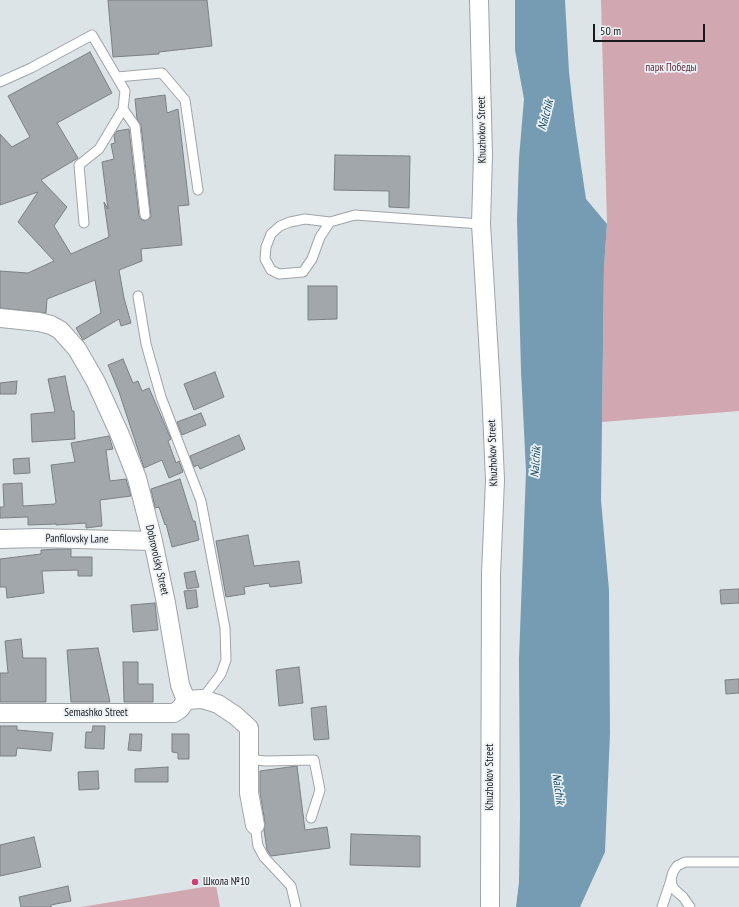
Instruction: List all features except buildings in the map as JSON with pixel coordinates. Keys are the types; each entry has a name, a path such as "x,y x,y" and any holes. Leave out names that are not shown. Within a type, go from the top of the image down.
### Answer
{"street":[{"name":"Khuzhokov Street","path":"479,0 483,155 480,224 491,389 495,480 491,574 490,907"},
{"name":"Dobrovolsky Street","path":"0,318 39,322 51,325 60,330 77,349 96,382 120,435 137,478 153,541 166,603 180,685 194,700"},
{"name":"Panfilovsky Lane","path":"0,539 39,538 153,541"},
{"name":"Semashko Street","path":"0,713 174,713 194,700"},
{"path":"194,700 218,704 236,716 249,728 249,793 255,825"}],"lane":[{"path":"0,82 31,68 92,35 125,92 123,109 99,149 80,165 84,223"},
{"path":"117,77 162,73 185,100 198,190"},
{"path":"123,109 135,126 145,215"},
{"path":"330,222 320,237 312,259 303,272 279,274 271,270 265,259 266,247 271,234 280,226 306,218 330,222 356,215 480,224"},
{"path":"138,296 146,344 161,397 201,501 224,628 226,660 220,674 194,700"},
{"path":"249,759 265,761 314,760 320,790 311,818"},
{"path":"255,825 258,846 264,857 291,886 296,907"},
{"path":"662,907 673,872 677,866 685,862 739,862"},
{"path":"671,879 675,890 683,897 690,907"}],"green space":[{"name":"парк Победы","path":"601,0 739,0 739,411 602,422 604,267 607,224"},
{"path":"216,885 220,907 81,907"}],"water":[{"name":"Nalchik","path":"515,0 565,0 569,72 586,199 607,224 604,267 601,500 609,590 610,733 605,852 580,907 516,907 519,882 520,815 519,659 526,471 521,371 517,219 519,158 524,99 515,50"}],"place":[{"name":"Школа №10","path":"195,882"}]}
